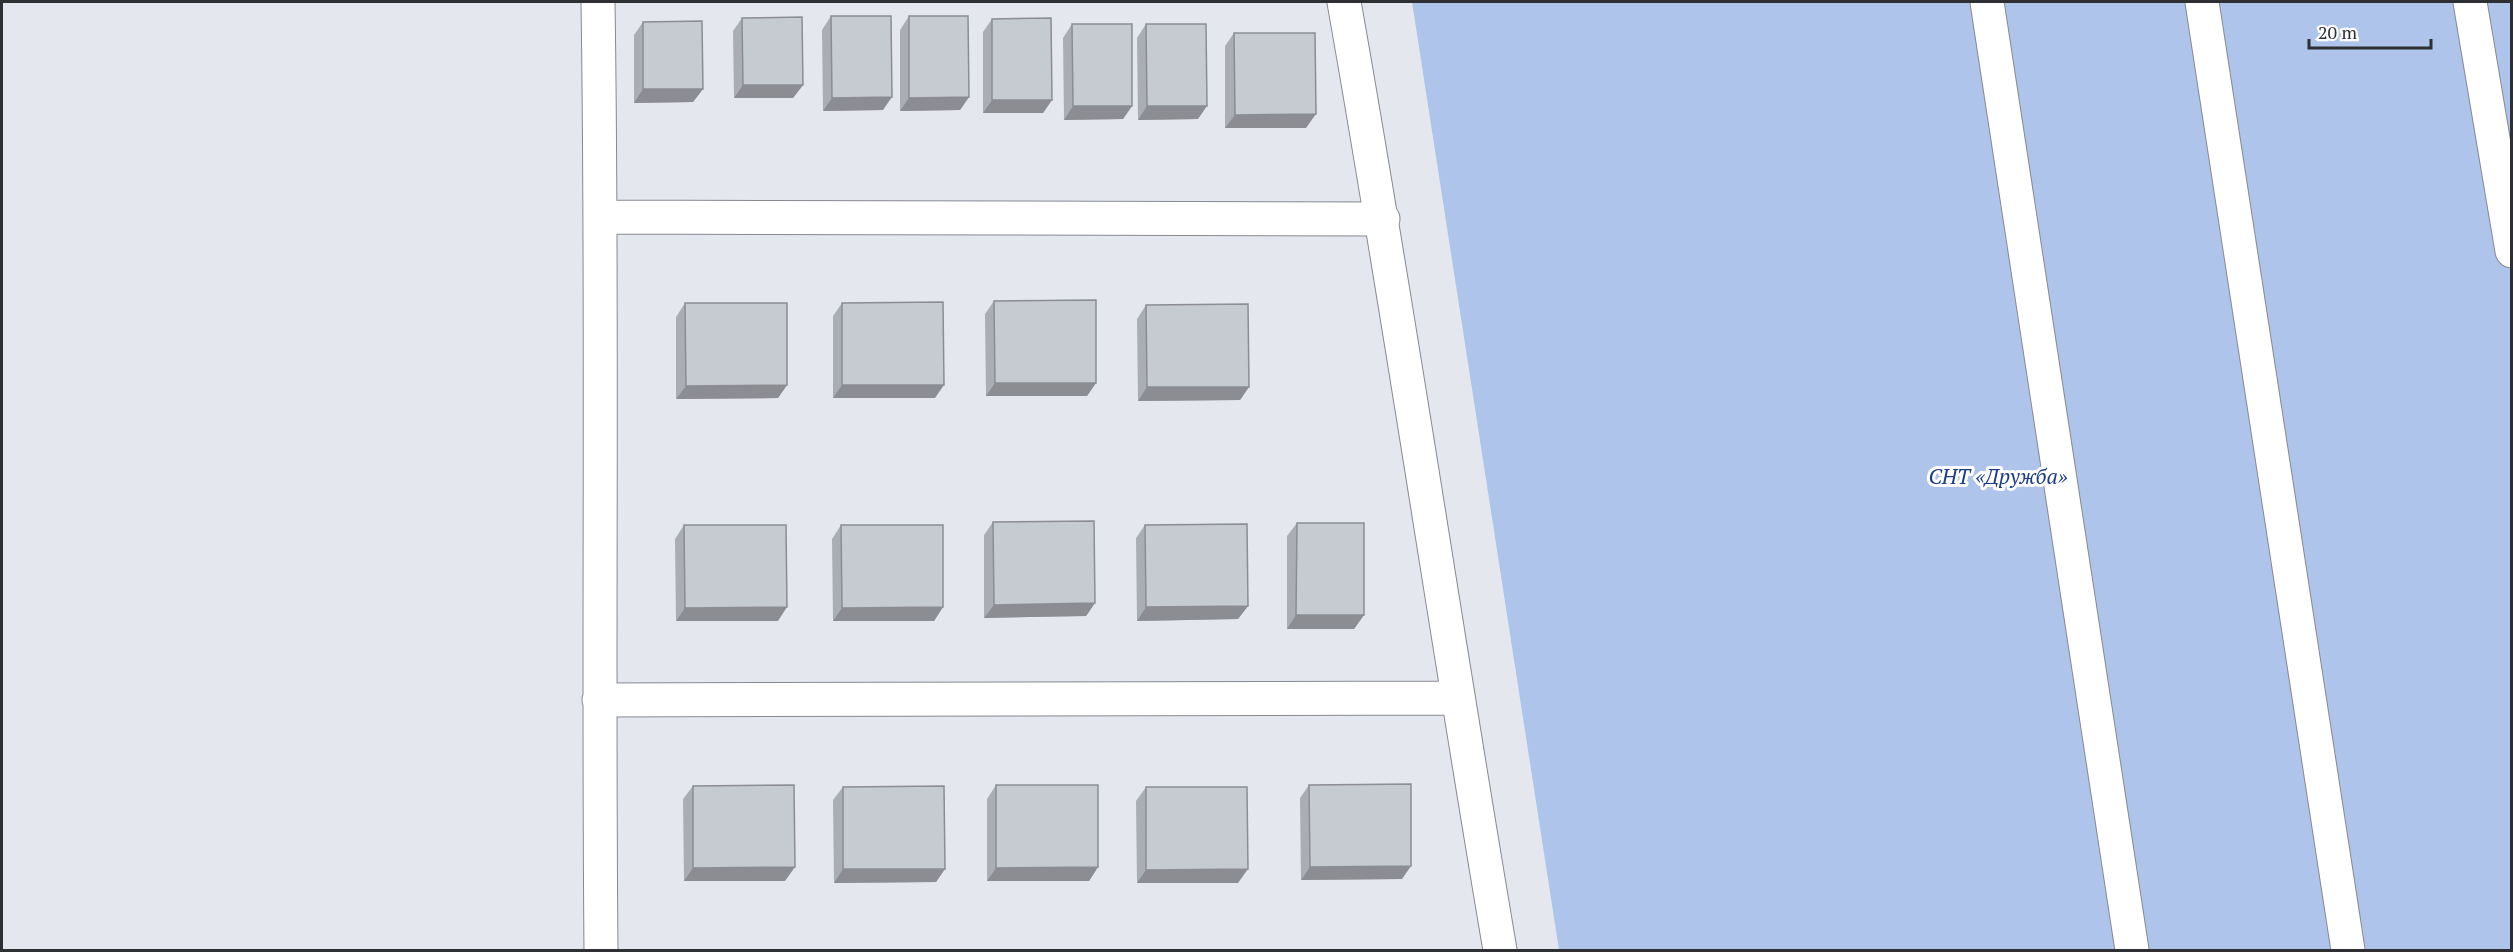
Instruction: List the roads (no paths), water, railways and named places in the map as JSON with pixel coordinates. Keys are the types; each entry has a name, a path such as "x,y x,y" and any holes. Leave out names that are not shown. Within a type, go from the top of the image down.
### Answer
{"street":[{"path":"598,2 602,217 599,700 601,951"},
{"path":"1344,2 1383,219 1457,698 1500,951"},
{"path":"1987,2 2132,951"},
{"path":"2202,2 2348,951"},
{"path":"2470,2 2511,251"},
{"path":"602,217 1383,219"},
{"path":"599,700 1457,698"}],"park label":[{"name":"СНТ «Дружба»","path":"1998,476"}]}
